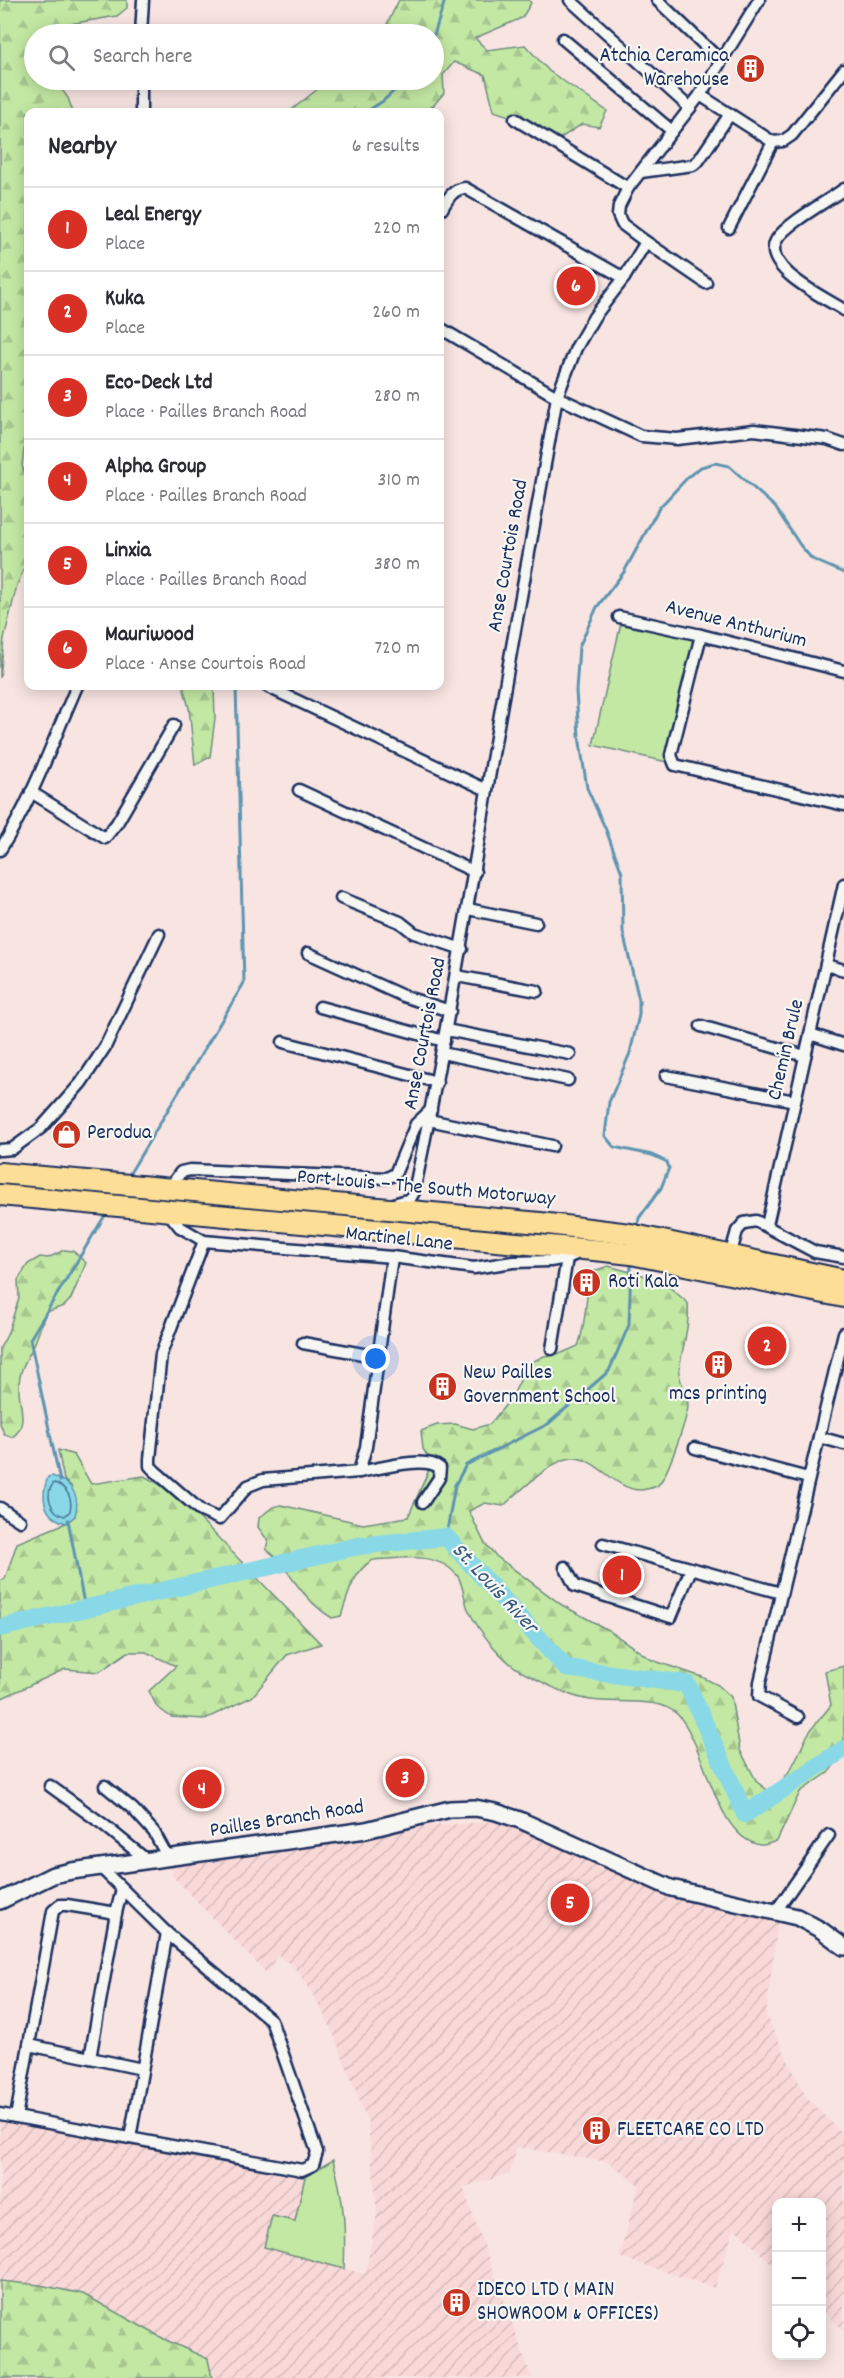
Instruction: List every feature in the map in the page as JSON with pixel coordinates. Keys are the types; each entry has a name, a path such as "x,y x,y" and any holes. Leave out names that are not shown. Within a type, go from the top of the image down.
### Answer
{"highway":[{"name":"Port Louis – The South Motorway","path":"0,1173 607,1231 844,1280"},
{"path":"0,1195 595,1250 844,1298"}],"main road":[{"name":"Pailles Branch Road","path":"0,1900 53,1875 366,1830 450,1809 475,1808 520,1820 671,1888 776,1911 808,1922 844,1947"}],"street":[{"path":"142,24 143,0"},
{"path":"570,0 690,108"},
{"path":"657,0 720,61"},
{"path":"706,283 622,224 618,215 619,206 628,188 700,95 759,0"},
{"path":"563,39 672,131"},
{"path":"700,95 773,142 783,141 792,135 844,70"},
{"path":"141,90 141,108"},
{"path":"641,172 693,165 699,160 730,114"},
{"path":"515,119 628,188"},
{"path":"729,228 773,142"},
{"path":"444,206 450,195 465,188 624,278"},
{"path":"844,189 788,228 776,240 775,252 779,263 790,276 844,309"},
{"name":"Anse Courtois Road","path":"414,1192 462,949 487,790 557,397 576,348 594,317 624,278 645,242"},
{"path":"444,330 557,397 641,436 677,439 754,430 827,440 844,445"},
{"name":"Avenue Anthurium","path":"619,617 844,671"},
{"path":"701,635 671,755 675,765 844,805"},
{"path":"0,849 14,829 75,690"},
{"path":"274,690 487,790"},
{"path":"31,792 105,838 117,823 174,725"},
{"path":"299,790 475,872"},
{"name":"Chemin Brule","path":"767,1225 844,884"},
{"path":"341,898 400,922 414,933 462,949"},
{"path":"468,909 536,923"},
{"path":"0,1150 12,1149 40,1128 81,1083 105,1047 159,934"},
{"path":"308,953 403,996 450,1011"},
{"path":"826,965 844,970"},
{"path":"457,976 537,991"},
{"path":"320,1007 444,1041"},
{"path":"701,1026 805,1056"},
{"path":"447,1030 570,1054"},
{"path":"810,1034 844,1045"},
{"path":"283,1042 437,1082"},
{"path":"442,1053 568,1080"},
{"path":"666,1076 795,1101"},
{"path":"160,1188 181,1172 190,1170 310,1173 387,1178 395,1174 416,1124 430,1115 552,1146"},
{"path":"356,1206 400,1203 410,1199 414,1192"},
{"path":"414,1192 420,1205 440,1214"},
{"path":"167,1211 180,1227 204,1241 161,1354 150,1466 201,1511 219,1519 248,1486 262,1480 359,1472 418,1462 436,1464 440,1468 440,1478 423,1502"},
{"path":"730,1256 737,1230 744,1223 756,1221 815,1252 844,1257"},
{"name":"Martinel Lane","path":"204,1241 392,1257 474,1268 567,1258 595,1250"},
{"path":"359,1472 366,1447 392,1257"},
{"path":"552,1349 567,1258"},
{"path":"798,1716 759,1696 760,1682 844,1334"},
{"path":"303,1343 378,1357"},
{"path":"819,1437 844,1444"},
{"path":"695,1448 808,1478"},
{"path":"0,1508 20,1521"},
{"path":"603,1544 781,1593"},
{"path":"565,1567 575,1586 671,1617 691,1569"},
{"path":"50,1786 104,1825 148,1861"},
{"path":"105,1786 133,1809 154,1832 168,1858"},
{"path":"776,1911 830,1835"},
{"path":"0,2114 302,2170 313,2165 317,2152 272,2020 167,1933 100,1867"},
{"path":"90,2058 122,1889"},
{"path":"16,2116 55,1907 67,1905 116,1913"},
{"path":"130,2138 167,1933"},
{"path":"29,2045 142,2069"}],"shaded area":[{"path":"502,1821 654,1891 778,1921 766,2015 806,2097 844,2136 844,2331 826,2314 826,2198 772,2198 772,2264 734,2228 715,2288 619,2257 639,2185 608,2162 517,2147 510,2174 463,2187 532,2378 212,2378 208,2359 166,2340 83,2294 40,2285 0,2281 0,2120 305,2177 295,2221 264,2247 365,2274 377,2214 368,2123 332,2030 306,1983 293,1966 277,1955 267,1974 172,1876 173,1863 428,1826"}],"green space":[{"path":"0,0 127,0 127,8 117,16 70,24 24,24 24,90 62,90 72,108 24,108 24,449 22,466 24,471 24,569 17,585 4,639 0,678"},
{"path":"399,0 529,0 531,3 522,18 475,38 487,50 525,45 549,71 607,111 599,127 582,124 553,143 527,122 494,111 485,75 454,62 444,74 444,24 387,24"},
{"path":"316,90 444,90 444,93 430,108 294,108"},
{"path":"621,623 695,640 667,762 593,745"},
{"path":"184,690 214,690 215,718 210,757 195,765 189,708"},
{"path":"64,1250 73,1251 86,1263 71,1299 64,1306 46,1312 35,1343 23,1366 19,1380 22,1421 21,1427 12,1437 4,1434 0,1423 0,1348 7,1335 19,1298 18,1280 28,1264 40,1257 48,1258"},
{"path":"608,1266 661,1280 688,1303 687,1329 679,1371 688,1406 676,1448 661,1481 657,1486 651,1488 639,1490 630,1488 614,1480 591,1463 574,1458 566,1459 547,1469 503,1506 485,1503 469,1511 484,1542 496,1556 562,1605 608,1630 652,1660 702,1677 718,1685 731,1697 740,1750 757,1782 770,1792 788,1773 809,1732 831,1705 825,1671 844,1666 844,1753 828,1773 800,1792 777,1841 760,1845 745,1839 732,1826 722,1809 688,1729 678,1715 670,1709 650,1703 601,1701 575,1696 551,1687 510,1663 479,1627 468,1609 459,1578 450,1568 434,1560 416,1557 371,1561 355,1578 341,1616 332,1618 312,1602 279,1560 266,1549 268,1541 258,1527 259,1518 273,1507 281,1505 363,1524 408,1517 432,1463 423,1449 421,1431 437,1425 455,1424 473,1429 490,1424 512,1397 528,1364 544,1356 562,1353 578,1346 583,1328 591,1272"},
{"path":"58,1450 74,1455 91,1484 144,1476 174,1492 321,1644 287,1655 252,1697 205,1719 171,1717 157,1707 149,1691 176,1666 146,1652 128,1652 99,1672 65,1669 0,1699 0,1581 5,1579 17,1543 66,1523 75,1516 71,1486 64,1480"},
{"path":"333,2160 343,2214 344,2269 264,2247 272,2216 295,2221 305,2177"},
{"path":"0,2281 40,2285 83,2294 166,2340 208,2359 212,2378 0,2378"}],"water":[{"path":"52,1476 73,1490 77,1502 75,1516 66,1523 52,1516 45,1505 44,1492 48,1477"}],"waterway":[{"path":"437,24 445,0"},
{"path":"372,108 395,90"},
{"path":"637,1229 639,1218 661,1188 669,1168 667,1162 652,1155 614,1147 605,1136 609,1102 630,1053 639,1015 639,1000 623,932 622,873 587,788 579,736 576,691 579,647 597,607 624,572 659,508 689,476 701,467 715,463 729,466 775,507 812,559 844,573"},
{"path":"127,1178 244,983 236,690"},
{"path":"60,1481 30,1339 107,1212"},
{"path":"446,1537 455,1485 466,1465 548,1424 609,1371 629,1325 631,1262"},
{"path":"68,1520 85,1609"},
{"name":"St. Louis River","path":"0,1628 358,1546 446,1537 566,1668 687,1684 745,1814 844,1749"}],"place":[{"name":"Atchia Ceramica Warehouse","path":"750,69"},
{"name":"Mauriwood","path":"576,286"},
{"name":"Perodua","path":"66,1134"},
{"name":"Roti Kala","path":"587,1283"},
{"name":"Kuka","path":"767,1346"},
{"name":"mcs printing","path":"718,1364"},
{"name":"New Pailles Government School","path":"442,1386"},
{"name":"Leal Energy","path":"622,1575"},
{"name":"Eco-Deck Ltd","path":"405,1778"},
{"name":"Alpha Group","path":"202,1789"},
{"name":"Linxia","path":"570,1903"},
{"name":"FLEETCARE CO LTD","path":"596,2131"},
{"name":"IDECO LTD ( MAIN SHOWROOM & OFFICES)","path":"456,2303"}]}
